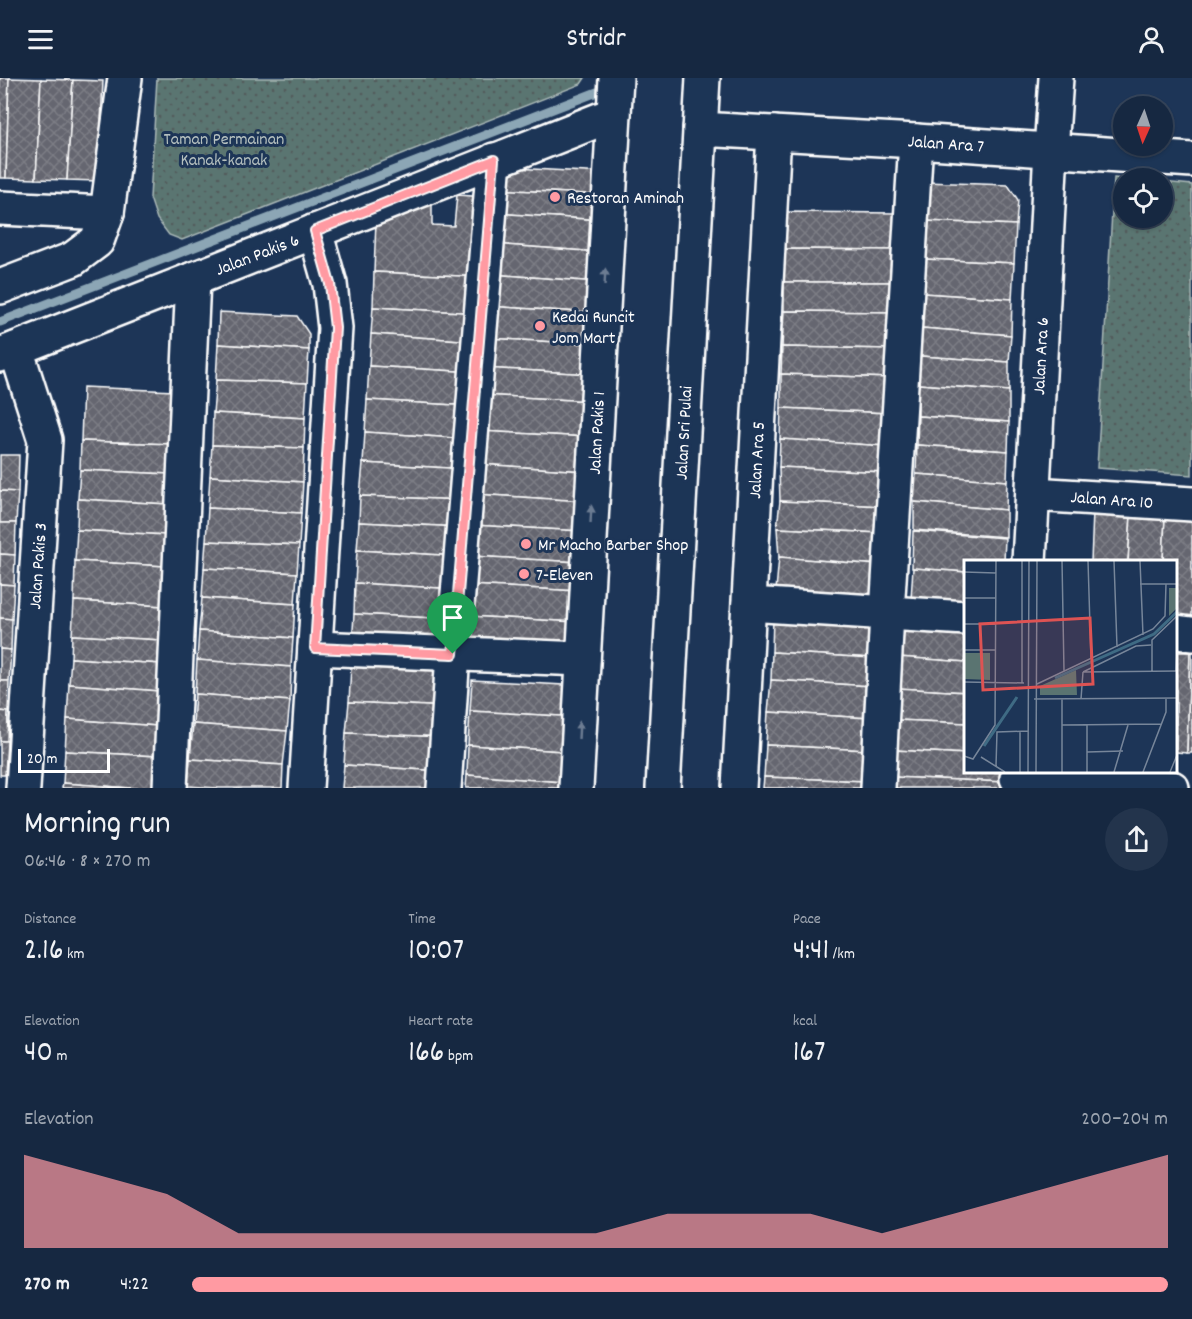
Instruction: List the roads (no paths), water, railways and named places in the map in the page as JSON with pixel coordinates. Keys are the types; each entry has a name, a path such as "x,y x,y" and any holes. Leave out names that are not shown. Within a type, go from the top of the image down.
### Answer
{"street":[{"path":"0,287 73,259 97,241 107,213 124,78"},
{"name":"Jalan Pakis 1","path":"576,788 616,78"},
{"name":"Jalan Sri Pulai","path":"663,788 703,78"},
{"name":"Jalan Ara 6","path":"1029,560 1056,78"},
{"name":"Jalan Pakis 6","path":"8,352 614,114"},
{"name":"Jalan Ara 7","path":"700,129 1192,160"},
{"name":"Jalan Ara 5","path":"739,788 774,133"},
{"path":"878,788 916,141"},
{"path":"444,788 494,160"},
{"path":"0,208 107,213"},
{"path":"306,788 335,328 330,284 315,231"},
{"path":"170,788 193,279"},
{"name":"Jalan Pakis 3","path":"8,352 45,440 23,788"},
{"name":"Jalan Ara 10","path":"1033,494 1192,504"},
{"path":"749,604 964,618"},
{"path":"1177,632 1192,634"},
{"path":"315,648 583,659"},
{"path":"1017,779 1172,788"}],"waterway":[{"path":"0,322 597,92"}],"place":[{"name":"Restoran Aminah","path":"555,197"},
{"name":"Kedai Runcit Jom Mart","path":"540,326"},
{"name":"Mr Macho Barber Shop","path":"526,544"},
{"name":"7-Eleven","path":"524,574"}],"park label":[{"name":"Taman Permainan Kanak-kanak","path":"224,148"}]}
